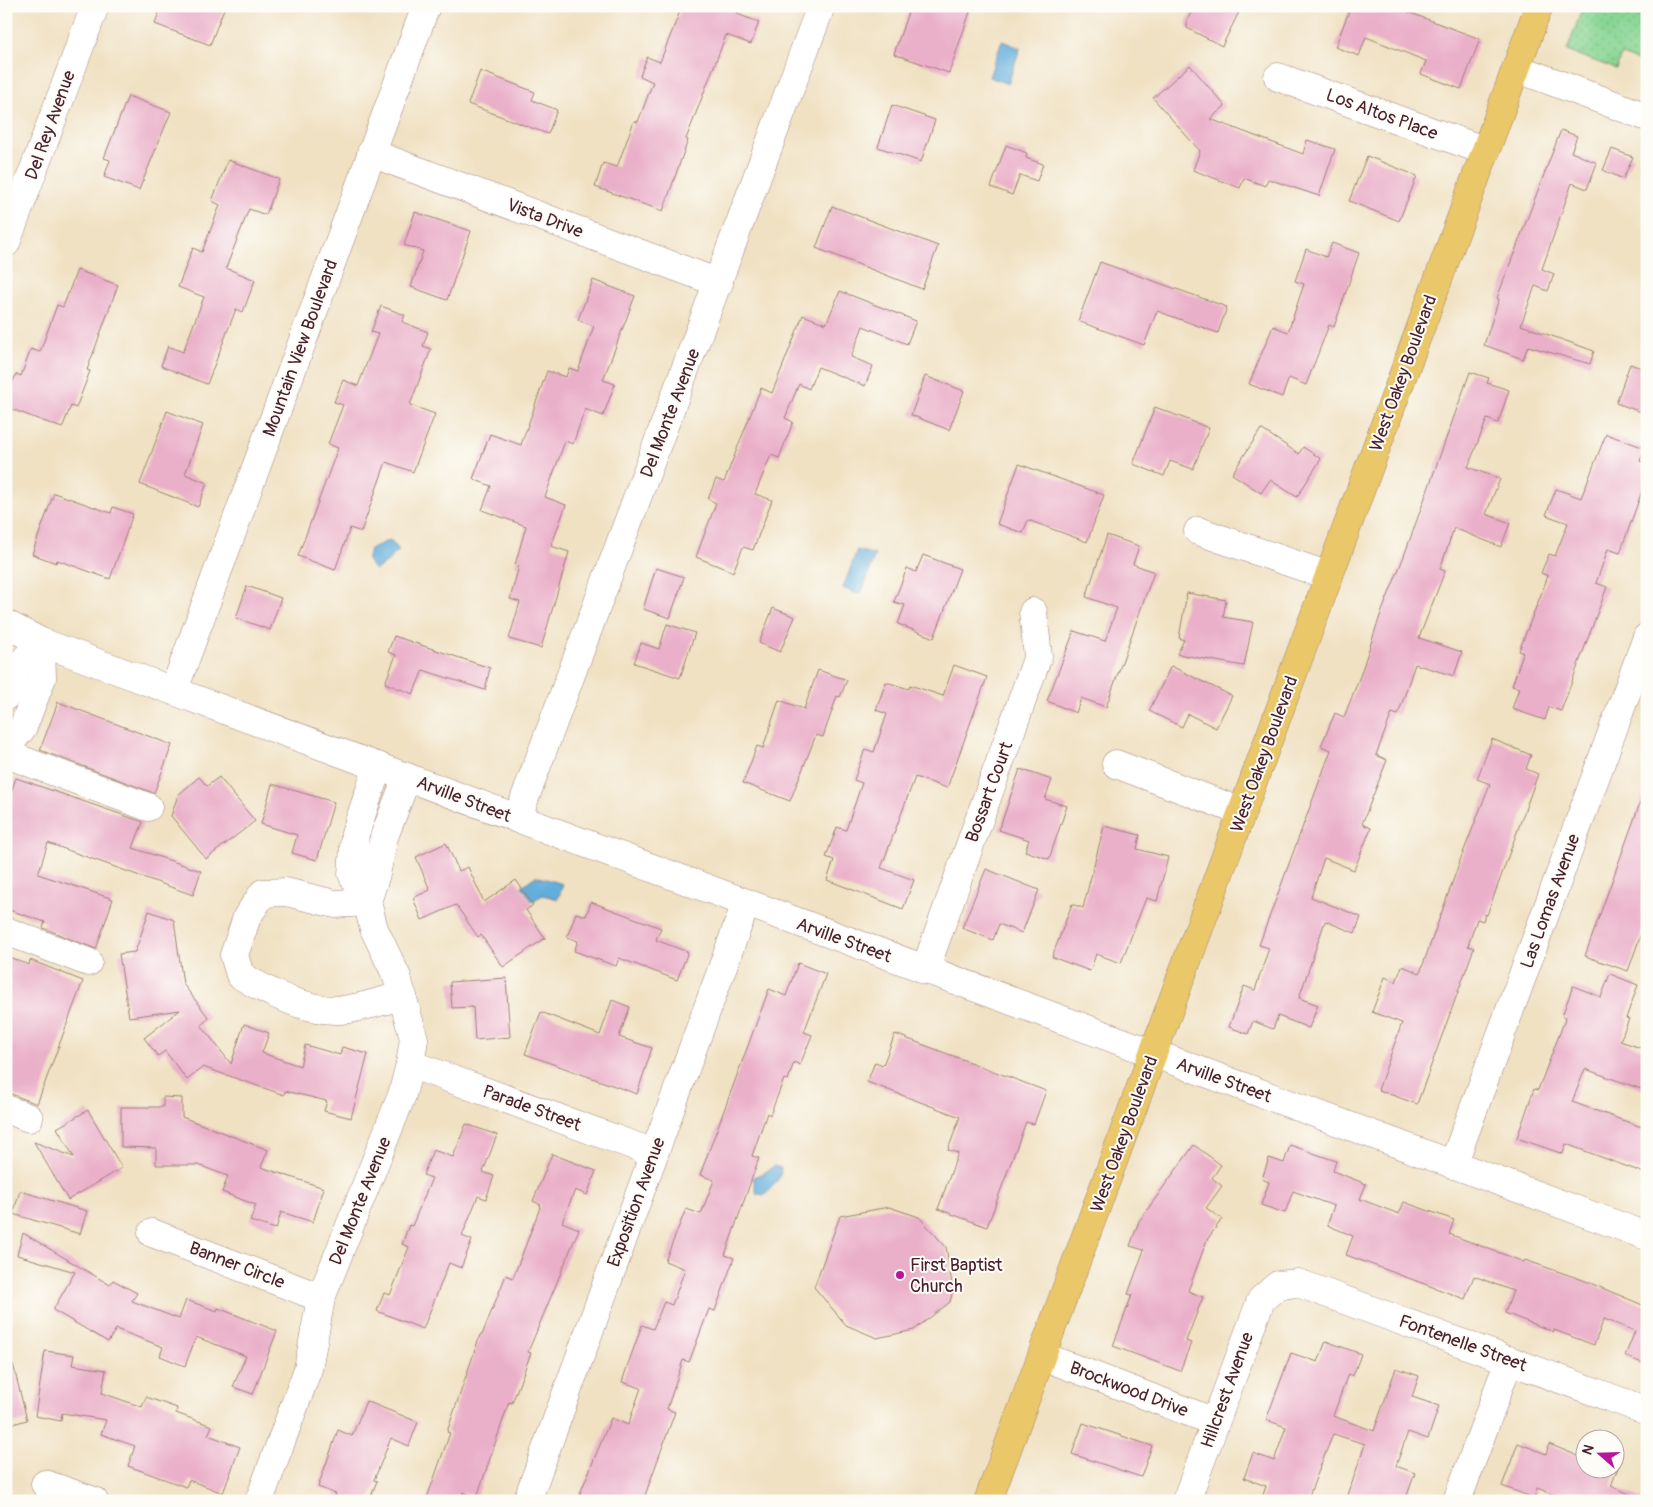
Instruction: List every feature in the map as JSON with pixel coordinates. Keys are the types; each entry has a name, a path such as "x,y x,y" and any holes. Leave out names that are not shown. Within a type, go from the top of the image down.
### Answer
{"main road":[{"name":"West Oakey Boulevard","path":"988,1501 1539,6"}],"street":[{"name":"Del Rey Avenue","path":"6,243 95,6"},
{"name":"Mountain View Boulevard","path":"174,690 426,6"},
{"name":"Del Monte Avenue","path":"518,819 821,6"},
{"path":"1516,68 1647,117"},
{"name":"Los Altos Place","path":"1278,77 1486,151"},
{"name":"Vista Drive","path":"372,153 719,283"},
{"path":"1198,531 1329,576"},
{"name":"Bossart Court","path":"925,970 1038,656 1033,612"},
{"name":"Arville Street","path":"6,624 41,642"},
{"name":"Arville Street","path":"6,634 41,642 174,690 746,904 1647,1236"},
{"name":"Las Lomas Avenue","path":"1453,1165 1647,637"},
{"path":"6,696 16,669 41,642"},
{"path":"6,748 23,727 42,678 41,642"},
{"path":"6,754 148,806"},
{"path":"1116,764 1242,812"},
{"name":"Del Monte Avenue","path":"259,1501 308,1369 321,1298 402,1095 410,1064 414,1039 403,996 374,929 367,902 352,874 355,834 378,766"},
{"path":"403,996 341,1010 315,1008 264,990 240,975 234,955 247,917 263,893 286,892 336,904 367,902 376,874 384,837 406,777"},
{"name":"Exposition Avenue","path":"527,1501 746,904"},
{"path":"6,931 88,962"},
{"name":"Parade Street","path":"410,1064 654,1153"},
{"name":"Banner Circle","path":"152,1233 321,1298"},
{"name":"Fontenelle Street","path":"1278,1285 1298,1283 1647,1410"},
{"name":"Hillcrest Avenue","path":"1186,1501 1261,1300 1278,1285"},
{"name":"Brockwood Drive","path":"1042,1356 1216,1422"},
{"path":"1457,1501 1509,1360"},
{"path":"45,1484 94,1501"}],"green space":[{"path":"1583,6 1647,6 1647,64 1621,55 1616,69 1567,51"}],"water":[{"path":"1002,41 1020,48 1008,84 989,77"},
{"path":"390,540 399,550 385,564 375,570 367,561 370,549"},
{"path":"857,550 875,555 863,590 858,594 843,588"},
{"path":"536,876 563,884 558,899 543,895 532,901 522,886"},
{"path":"774,1166 781,1168 780,1177 765,1195 757,1194 753,1177 764,1173"}],"building":[{"path":"161,6 225,6 210,45 155,24"},
{"path":"682,6 740,6 737,14 759,22 751,44 726,35 686,139 688,140 663,211 595,187 603,163 617,167 634,121 638,122 653,82 640,76 647,57 660,62"},
{"path":"910,6 972,6 949,73 894,54"},
{"path":"1194,6 1242,6 1222,46 1187,28 1187,21"},
{"path":"1351,6 1411,6 1408,12 1480,39 1461,89 1421,74 1426,61 1366,37 1359,56 1335,47"},
{"path":"1190,65 1225,106 1210,119 1303,154 1307,140 1335,149 1319,196 1268,179 1265,186 1244,178 1240,188 1193,170 1200,151 1153,98"},
{"path":"480,71 535,92 532,100 557,110 548,134 468,104"},
{"path":"128,96 171,112 139,190 104,177 110,160 104,158"},
{"path":"892,105 935,120 921,162 878,147"},
{"path":"1561,130 1577,136 1571,152 1597,163 1587,189 1572,183 1542,269 1554,274 1548,291 1535,286 1521,325 1594,351 1590,364 1528,346 1523,359 1484,345 1499,299 1497,298"},
{"path":"1006,145 1027,153 1026,158 1043,164 1037,181 1020,175 1012,195 991,187"},
{"path":"1612,149 1633,157 1623,179 1603,170"},
{"path":"1367,156 1417,176 1399,221 1349,201"},
{"path":"228,160 279,179 266,215 249,209 226,268 255,280 243,312 236,309 207,384 161,366 168,346 183,352 204,297 178,287 193,248 202,252 220,205 212,201"},
{"path":"832,206 938,246 922,289 816,248"},
{"path":"415,212 471,231 447,300 411,287 423,251 404,245"},
{"path":"1332,243 1359,253 1334,327 1329,325 1306,385 1289,378 1282,397 1249,384 1273,326 1288,332 1304,284 1295,281 1306,249 1326,257"},
{"path":"1100,262 1227,307 1218,333 1157,311 1144,345 1078,321"},
{"path":"77,270 118,285 87,370 90,371 76,408 71,406 62,428 6,407 6,398 16,374 21,376 31,349 40,352 57,305 63,307"},
{"path":"593,280 635,296 603,380 615,384 603,416 585,409 573,444 565,441 545,497 566,505 551,546 569,552 541,648 509,639 520,602 510,599 519,566 515,565 526,526 482,510 491,486 473,479 490,434 521,445 547,371 566,377 569,368 578,371 594,326 578,320"},
{"path":"840,291 916,321 907,344 863,326 851,357 873,366 865,386 818,367 809,389 799,384 785,418 793,422 779,458 771,455 755,494 772,500 753,550 743,547 733,572 696,557 716,503 708,499 716,479 724,482 761,388 772,393 803,315 826,324"},
{"path":"381,306 405,315 402,322 428,332 423,346 431,349 410,405 435,414 413,472 386,462 361,532 350,528 335,570 298,556 338,448 328,444 343,405 334,402 343,380 358,386 378,334 371,332"},
{"path":"1630,364 1647,370 1647,414 1616,403"},
{"path":"1470,372 1489,378 1487,383 1509,390 1498,423 1487,419 1468,467 1500,479 1486,514 1510,523 1501,547 1454,528 1440,569 1445,571 1419,638 1462,652 1454,676 1415,664 1398,715 1392,713 1376,755 1387,760 1362,824 1371,828 1354,870 1324,858 1311,897 1361,917 1355,933 1325,921 1299,998 1318,1005 1309,1028 1278,1016 1273,1029 1253,1021 1248,1034 1229,1027 1244,986 1255,990 1269,948 1259,945 1331,750 1321,746 1335,713 1344,717"},
{"path":"925,376 964,391 949,430 911,415"},
{"path":"1155,407 1209,428 1193,469 1170,461 1164,476 1133,464"},
{"path":"167,411 203,425 185,474 207,483 198,507 140,484"},
{"path":"1261,429 1299,454 1303,447 1321,459 1297,497 1270,480 1261,493 1232,474"},
{"path":"1606,434 1645,448 1640,461 1647,463 1647,477 1620,553 1608,549 1596,583 1607,587 1561,711 1549,707 1545,720 1512,709 1519,688 1512,686 1523,653 1519,651 1548,576 1541,573 1549,554 1555,556 1568,523 1546,515 1556,489 1581,498"},
{"path":"1019,464 1104,495 1087,542 1028,520 1023,533 997,524"},
{"path":"54,493 111,513 113,507 133,514 110,579 57,560 56,563 32,554"},
{"path":"1107,535 1139,546 1133,564 1154,572 1106,707 1081,698 1076,713 1047,701 1074,631 1105,641 1117,608 1086,597"},
{"path":"923,555 960,569 934,638 898,624 905,605 894,602 907,568 916,572"},
{"path":"656,568 684,577 670,618 643,609"},
{"path":"247,586 281,598 270,630 236,618"},
{"path":"1187,593 1226,600 1223,617 1253,622 1244,666 1177,654 1184,640 1179,638"},
{"path":"773,608 795,617 780,652 759,643"},
{"path":"667,624 695,633 680,678 634,663 641,643 659,649"},
{"path":"394,636 490,668 485,690 423,670 413,694 385,683 396,655 388,652"},
{"path":"954,665 987,677 947,788 915,777 881,868 914,880 903,909 827,880 834,860 826,857 837,827 846,830 862,783 854,780 865,749 874,752 887,714 876,710 886,682 909,689 910,685 943,696"},
{"path":"1171,666 1232,696 1216,728 1188,714 1182,727 1149,711"},
{"path":"818,670 847,680 840,697 837,696 823,737 816,735 790,801 743,783 757,746 763,748 779,700 804,709"},
{"path":"58,702 172,745 154,793 40,750"},
{"path":"1492,739 1531,755 1526,769 1538,774 1487,915 1485,914 1483,921 1477,919 1468,946 1474,948 1417,1104 1378,1090 1402,1023 1372,1012 1385,977 1396,982 1402,966 1420,973 1490,784 1477,779"},
{"path":"1020,769 1052,780 1045,799 1067,806 1049,859 1025,851 1029,840 999,830"},
{"path":"199,777 207,786 219,777 255,821 206,859 171,816 178,795"},
{"path":"16,778 143,822 133,848 201,871 193,895 48,843 38,874 113,899 96,949 43,928 45,922 6,909 6,806"},
{"path":"272,784 334,802 317,860 292,853 297,835 261,824"},
{"path":"1645,789 1647,789 1647,899 1641,915 1647,917 1628,971 1585,956"},
{"path":"1104,826 1140,835 1137,849 1168,857 1157,901 1146,898 1121,963 1096,954 1090,971 1052,957 1072,904 1083,908"},
{"path":"446,843 459,871 468,867 484,902 516,880 533,905 526,910 545,938 503,967 481,935 478,937 456,905 422,920 413,898 430,890 416,857"},
{"path":"986,869 1039,890 1022,933 999,924 993,940 962,928"},
{"path":"591,902 661,928 656,940 688,952 677,980 619,958 616,966 574,951 578,941 567,937 576,913 586,916"},
{"path":"149,911 174,920 183,984 209,1018 201,1025 231,1064 244,1024 269,1033 262,1053 300,1066 305,1045 340,1055 342,1047 368,1054 351,1118 324,1111 327,1101 285,1091 284,1095 203,1067 187,1080 165,1051 158,1056 144,1038 180,1010 129,1017 119,954 135,952"},
{"path":"6,956 29,965 30,960 83,981 37,1104 6,1092"},
{"path":"798,963 826,974 804,1032 812,1035 800,1065 794,1062 788,1080 784,1079 770,1115 767,1113 752,1156 759,1158 725,1255 734,1258 715,1311 709,1309 689,1362 683,1360 667,1409 675,1412 643,1501 577,1501 611,1418 628,1425 641,1388 622,1382 642,1325 653,1329 664,1302 672,1305 685,1269 665,1261 686,1209 701,1214 714,1180 700,1175 769,989 786,996"},
{"path":"1610,974 1638,985 1626,1018 1629,1019 1620,1041 1647,1050 1647,1091 1585,1069 1572,1102 1647,1129 1647,1174 1566,1144 1563,1154 1517,1138 1534,1089 1538,1090 1566,1017 1562,1016 1573,986 1601,997"},
{"path":"506,978 510,1037 475,1040 473,1007 452,1008 450,982"},
{"path":"612,1000 630,1007 619,1037 652,1048 637,1094 525,1054 541,1012 600,1035"},
{"path":"895,1034 1046,1091 1034,1124 1026,1122 987,1227 938,1209 958,1153 948,1150 960,1117 867,1082 875,1062 883,1065"},
{"path":"163,1097 182,1098 182,1117 268,1150 261,1167 324,1188 313,1222 281,1212 276,1229 250,1221 256,1205 222,1192 228,1176 198,1165 156,1165 156,1148 121,1147 121,1107 163,1107"},
{"path":"88,1110 122,1168 68,1200 34,1142 74,1157 57,1128"},
{"path":"466,1124 497,1135 483,1172 494,1176 486,1199 478,1196 462,1236 472,1240 461,1268 449,1263 423,1329 377,1311 384,1293 390,1295 409,1247 402,1244 409,1225 412,1226 432,1178 423,1175 433,1150 453,1157"},
{"path":"1194,1145 1221,1165 1212,1178 1222,1186 1206,1208 1222,1219 1207,1240 1188,1291 1203,1297 1186,1341 1191,1343 1180,1371 1113,1346 1132,1295 1128,1294 1144,1250 1130,1246 1139,1221"},
{"path":"1290,1145 1336,1161 1333,1171 1366,1184 1360,1199 1399,1214 1404,1202 1454,1220 1449,1234 1524,1262 1525,1260 1583,1280 1645,1306 1647,1304 1647,1365 1625,1356 1635,1331 1604,1319 1594,1345 1505,1313 1513,1291 1474,1276 1465,1299 1346,1255 1353,1236 1327,1225 1334,1206 1293,1191 1285,1213 1261,1205 1269,1182 1262,1179 1269,1158 1284,1163"},
{"path":"552,1154 596,1171 587,1195 575,1190 562,1222 579,1229 528,1352 531,1353 512,1403 509,1402 477,1497 463,1492 461,1501 426,1501 450,1433 447,1432 480,1335 482,1335 506,1275 513,1278 541,1205 533,1201"},
{"path":"20,1191 87,1211 80,1234 13,1214"},
{"path":"889,1207 919,1217 946,1247 953,1290 950,1302 914,1330 877,1338 846,1325 814,1287 840,1216"},
{"path":"23,1233 110,1285 113,1280 137,1293 132,1301 179,1319 186,1300 217,1311 218,1308 277,1331 253,1394 233,1387 246,1356 196,1337 185,1366 160,1356 163,1347 116,1329 108,1342 53,1310 75,1272 17,1255"},
{"path":"1326,1341 1361,1354 1353,1376 1348,1374 1333,1416 1374,1431 1396,1368 1419,1376 1412,1397 1439,1406 1428,1439 1408,1432 1396,1466 1415,1473 1405,1501 1346,1501 1365,1444 1333,1434 1307,1501 1261,1501 1266,1486 1244,1478 1253,1453 1274,1461 1286,1427 1266,1420 1291,1353 1318,1362"},
{"path":"45,1351 74,1355 72,1365 106,1370 102,1393 142,1407 146,1397 177,1408 176,1413 212,1426 208,1435 240,1447 223,1493 189,1480 186,1487 128,1466 135,1446 101,1434 106,1420 62,1413 61,1421 35,1416"},
{"path":"6,1364 13,1364 27,1420 6,1426"},
{"path":"366,1401 418,1422 409,1446 391,1438 374,1480 377,1481 369,1501 334,1501 336,1494 318,1487 338,1430 352,1436"},
{"path":"1083,1423 1152,1446 1141,1477 1072,1454"},
{"path":"1518,1443 1546,1454 1549,1444 1576,1455 1576,1480 1613,1480 1611,1486 1645,1501 1570,1501 1537,1488 1534,1498 1502,1486"}],"place":[{"name":"First Baptist Church","path":"900,1275"}]}
